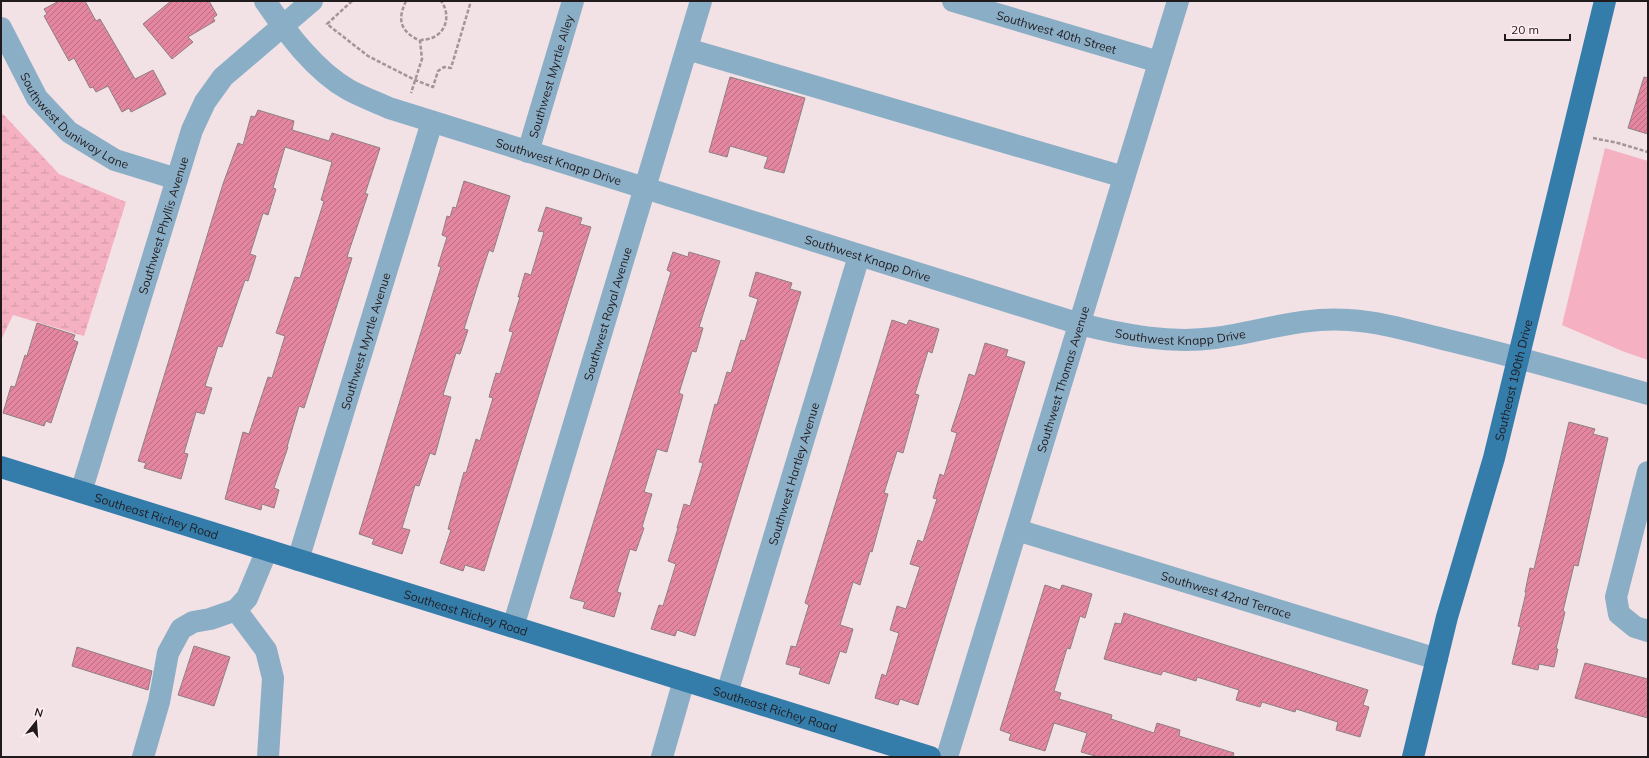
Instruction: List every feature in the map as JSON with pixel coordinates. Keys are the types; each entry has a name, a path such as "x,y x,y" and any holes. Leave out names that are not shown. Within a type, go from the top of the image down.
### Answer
{"main road":[{"name":"Southeast 190th Drive","path":"1412,757 1446,617 1494,458 1605,1"},
{"name":"Southeast Richey Road","path":"1,467 930,757"}],"street":[{"name":"Southwest Knapp Drive","path":"265,1 282,25 314,63 348,90 389,108 1080,324 1122,334 1180,340 1213,338 1307,320 1350,320 1393,327 1519,358 1648,394"},
{"name":"Southwest Phyllis Avenue","path":"81,492 192,130 205,102 223,76 312,1"},
{"name":"Southwest Myrtle Alley","path":"528,152 573,1"},
{"name":"Southwest Royal Avenue","path":"513,627 646,189 701,1"},
{"name":"Southwest 40th Street","path":"953,1 1159,62"},
{"name":"Southwest Thomas Avenue","path":"947,757 1178,1"},
{"name":"Southwest Duniway Lane","path":"1,28 37,98 69,132 115,160 177,179"},
{"path":"687,49 1124,178"},
{"name":"Southwest Myrtle Avenue","path":"298,560 432,122"},
{"name":"Southwest Hartley Avenue","path":"727,693 859,256"},
{"path":"1648,472 1642,520 1616,597 1619,614 1635,628 1648,631"},
{"name":"Southwest 42nd Terrace","path":"1017,530 1436,660"},
{"path":"143,757 159,702 168,653 180,629 193,622 210,619 236,610 248,598 267,550"},
{"path":"236,610 266,650 273,678 268,757"},
{"path":"662,757 684,680"}],"path":[{"path":"352,1 327,24 368,56 415,80 433,87 438,71 444,68 451,68 471,1"},
{"path":"406,1 400,16 402,27 420,41 422,59 411,94"},
{"path":"420,41 436,35 444,28 448,17 445,7 441,1"},
{"path":"1573,134 1618,143 1648,152"}],"green space":[{"path":"3,114 59,174 126,202 84,336 13,315 1,340 1,115"},
{"path":"1605,148 1648,161 1648,360 1622,351 1562,325"}],"building":[{"path":"59,1 85,1 96,21 100,19 135,79 153,70 166,94 131,112 129,108 122,112 108,86 96,92 93,87 90,88 74,58 69,61 44,16 47,14 44,9"},
{"path":"171,1 209,1 217,15 213,18 215,21 188,37 193,42 172,59 143,24"},
{"path":"730,77 805,98 784,173 764,168 768,157 730,146 727,157 709,152"},
{"path":"1644,77 1648,78 1648,134 1628,128"},
{"path":"258,110 294,121 292,130 329,141 332,133 380,148 365,194 368,194 347,257 352,258 304,408 299,406 288,447 274,488 279,490 274,508 262,504 261,510 225,499 243,432 249,434 268,377 272,378 285,336 276,333 295,277 300,278 324,201 321,200 332,162 285,147 273,188 276,189 268,215 263,213 250,254 256,256 248,281 245,280 222,347 218,346 205,386 212,388 204,414 196,412 184,453 188,454 181,479 144,468 146,463 138,461 223,184 238,143 243,145 251,116 255,117"},
{"path":"464,181 510,196 493,252 489,250 478,284 464,329 468,330 460,354 456,353 443,395 451,397 435,455 430,453 419,486 415,485 402,528 410,530 402,554 372,544 374,539 359,534 441,267 438,266 447,237 442,235 447,216 450,217 453,207 456,208"},
{"path":"546,207 582,218 580,224 591,227 484,571 465,565 463,571 440,563 451,530 448,529 464,472 466,473 476,439 480,441 493,398 489,397 496,373 500,374 513,332 509,331 520,297 518,297 525,273 531,275 544,232 538,231"},
{"path":"673,252 688,257 689,252 720,261 699,327 703,328 696,352 692,351 679,393 683,395 667,452 657,449 644,492 652,494 642,527 644,528 636,551 630,549 617,592 621,593 614,617 583,608 585,602 570,598 671,272 667,270"},
{"path":"756,272 792,283 790,289 801,292 695,636 677,630 675,636 651,629 659,605 663,606 676,564 668,561 684,504 690,506 703,463 699,462 715,404 717,405 727,372 731,373 741,340 745,341 758,299 749,296"},
{"path":"892,320 907,325 909,320 939,329 932,353 928,351 915,394 919,395 903,453 897,451 884,493 888,494 872,552 870,551 860,585 853,582 840,625 853,629 846,653 840,651 829,684 799,674 801,668 786,664 791,646 796,647 809,605 805,603"},
{"path":"37,323 75,335 73,340 78,342 51,423 46,421 44,426 3,413 11,386 15,387 25,355 27,356"},
{"path":"985,343 1008,350 1006,356 1025,362 918,705 900,699 898,705 875,698 882,674 886,676 899,633 890,630 897,606 906,609 920,567 910,564 918,540 923,542 937,499 933,498 940,474 944,476 957,433 951,431 969,374 975,376"},
{"path":"1569,422 1595,429 1593,434 1608,438 1578,566 1574,565 1563,611 1565,612 1556,649 1558,649 1554,667 1539,664 1538,670 1512,664 1521,627 1518,626 1530,568 1534,569"},
{"path":"1045,585 1060,590 1062,585 1092,594 1085,618 1080,616 1070,649 1067,648 1054,691 1061,693 1059,699 1112,715 1111,719 1154,733 1157,723 1180,730 1179,736 1234,753 1233,757 1099,757 1081,752 1087,733 1054,723 1045,751 1009,740 1011,734 1000,730"},
{"path":"1124,613 1368,690 1363,705 1369,707 1360,737 1336,730 1338,722 1296,709 1295,712 1262,702 1260,707 1236,700 1239,690 1197,677 1196,681 1163,671 1161,675 1104,659 1115,623 1121,624"},
{"path":"194,646 230,657 214,706 178,695"},
{"path":"77,647 152,671 148,690 72,666"},
{"path":"1585,663 1648,679 1648,718 1575,698"}]}
